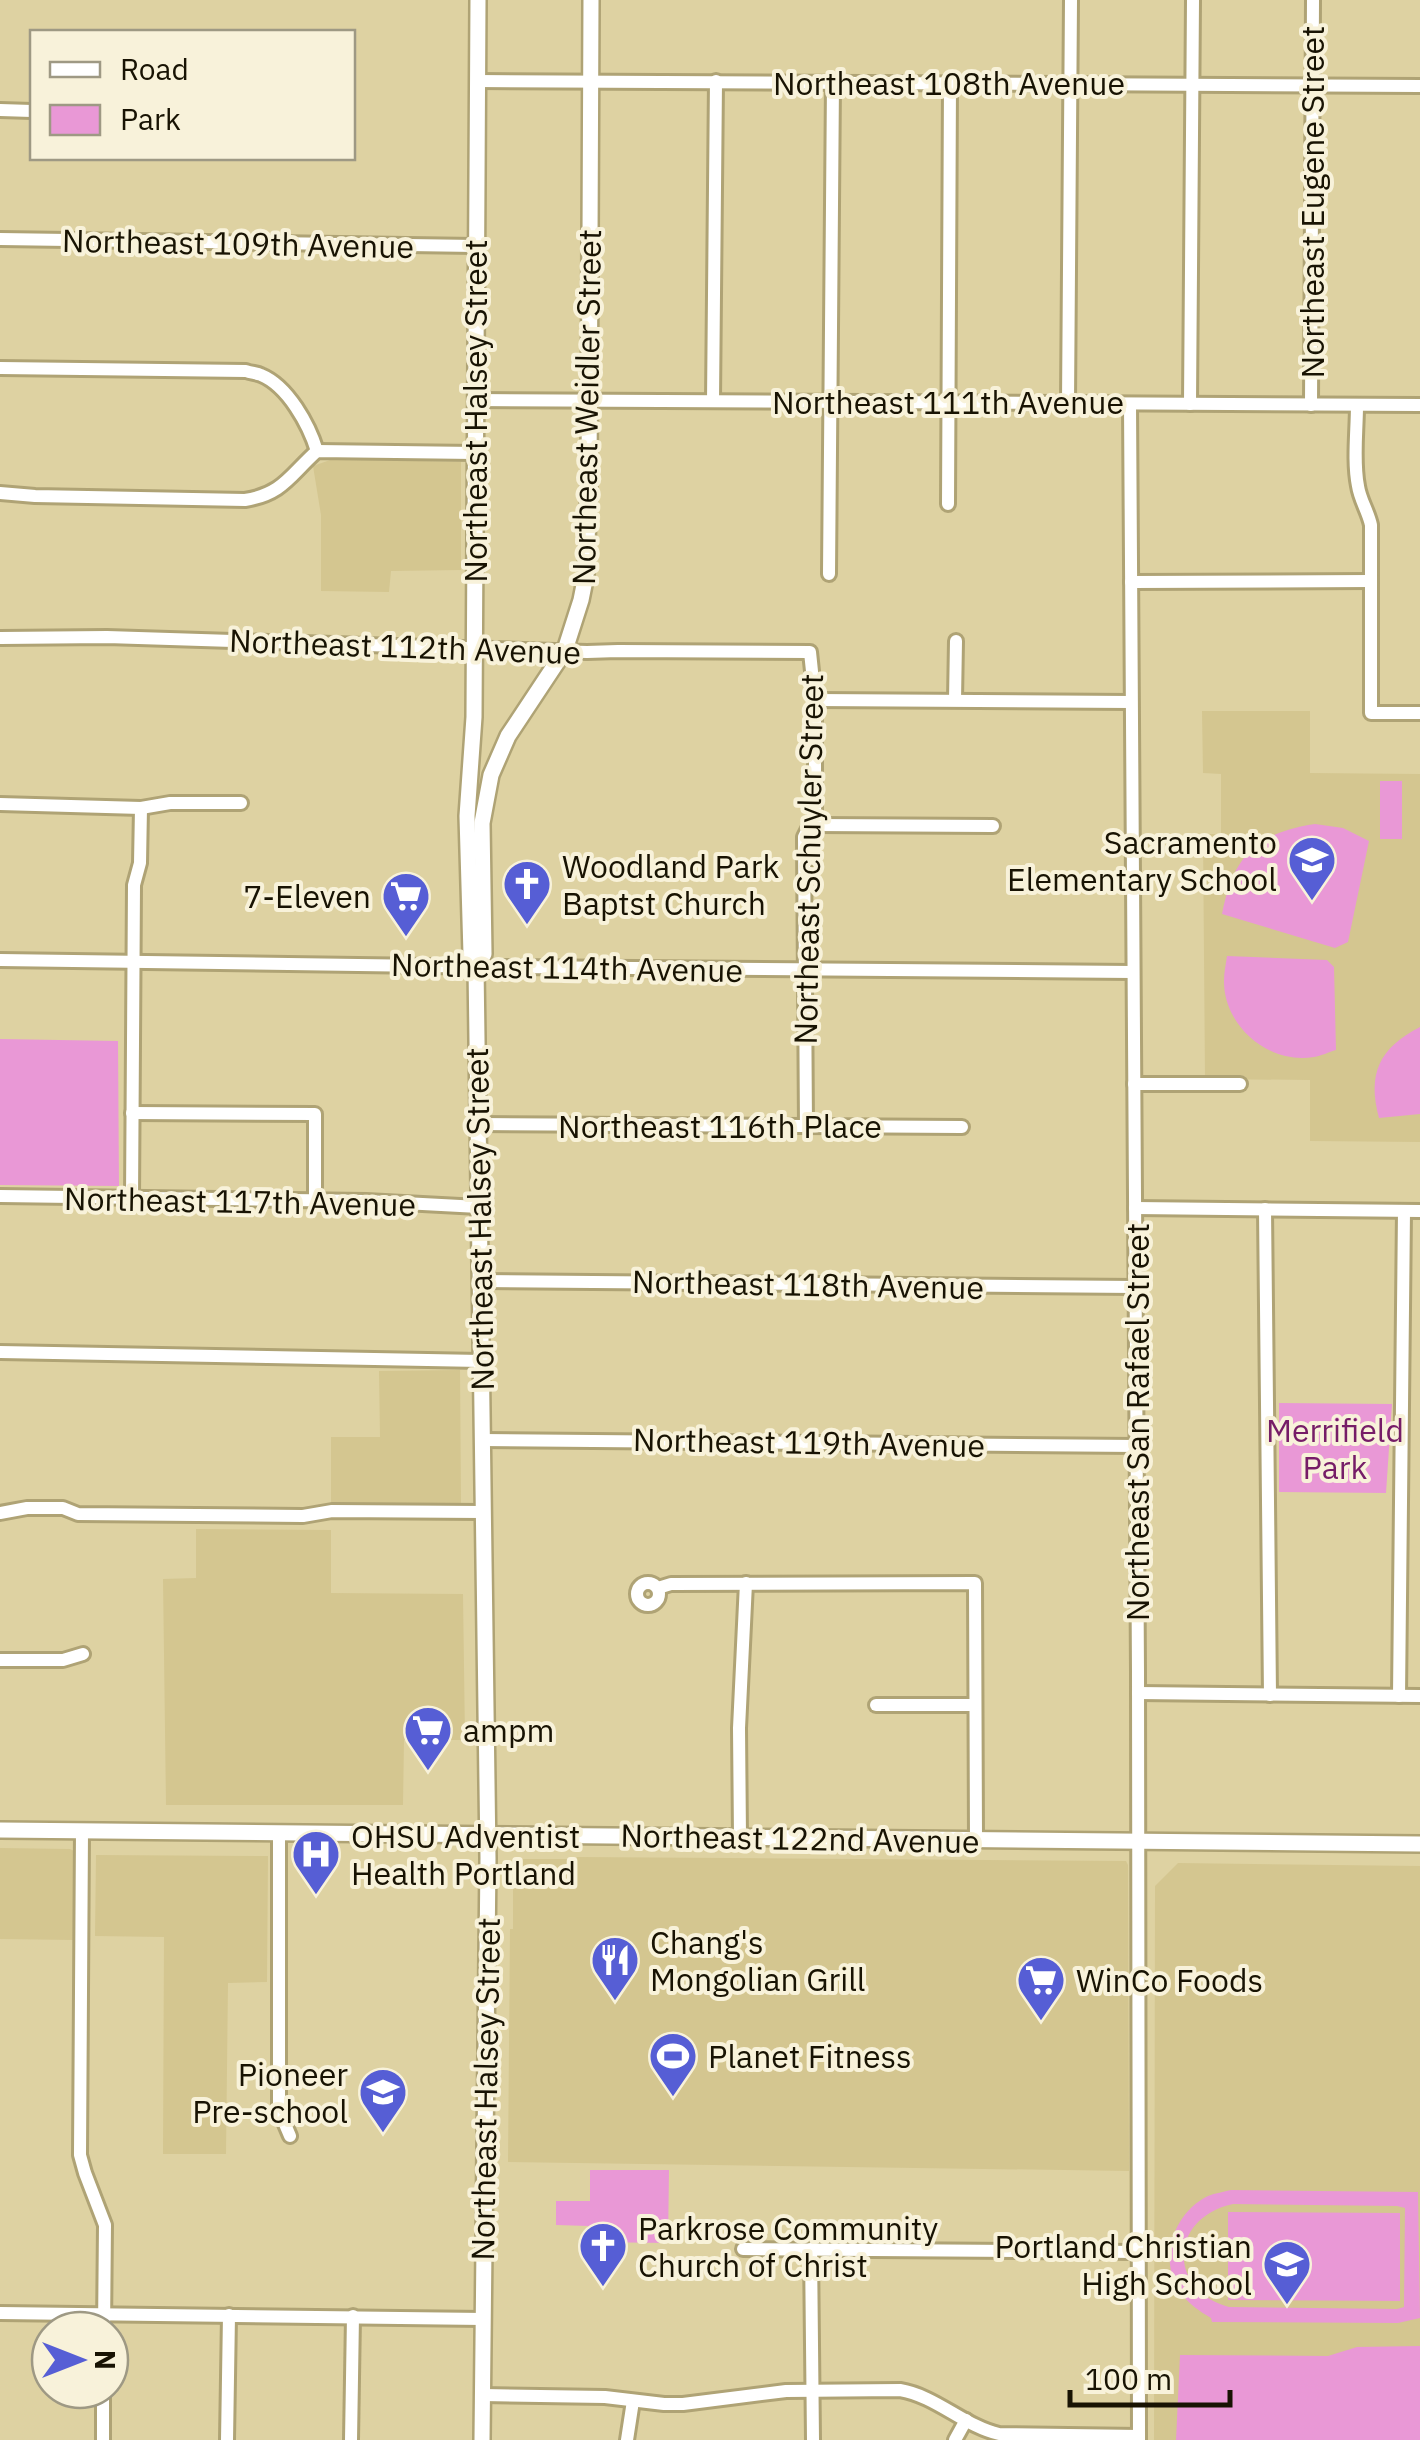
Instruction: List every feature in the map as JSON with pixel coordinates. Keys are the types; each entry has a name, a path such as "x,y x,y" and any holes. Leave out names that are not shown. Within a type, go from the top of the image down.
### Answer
{"main road":[{"name":"Northeast Halsey Street","path":"478,0 474,717 466,816 472,954 476,966 487,1834 482,2440"},
{"name":"Northeast Weidler Street","path":"476,966 484,954 482,823 491,775 508,736 565,650 586,575 591,0"},
{"name":"Northeast 122nd Avenue","path":"0,1830 1420,1844"}],"street":[{"path":"1068,403 1071,0"},
{"path":"1190,404 1193,0"},
{"name":"Northeast Eugene Street","path":"1310,404 1313,0"},
{"name":"Northeast 108th Avenue","path":"477,80 1420,86"},
{"path":"713,401 716,81"},
{"path":"829,574 833,82"},
{"path":"948,504 950,83"},
{"path":"0,110 30,110"},
{"name":"Northeast 109th Avenue","path":"0,239 476,246"},
{"path":"0,368 261,375 290,400 317,451"},
{"name":"Northeast 111th Avenue","path":"475,400 1420,405"},
{"name":"Northeast San Rafael Street","path":"1130,404 1139,2438"},
{"path":"1357,405 1358,490 1371,525 1371,713 1420,713"},
{"path":"0,494 245,500 265,497 280,488 317,451 475,453"},
{"path":"1131,582 1371,581"},
{"name":"Northeast 112th Avenue","path":"0,638 106,637 586,652 810,652"},
{"path":"955,700 956,640"},
{"name":"Northeast Schuyler Street","path":"806,1126 804,837 808,828 815,825 815,700 810,652"},
{"path":"815,700 1132,702"},
{"path":"0,804 141,808 170,803 241,803"},
{"path":"132,1199 134,885 140,862 141,808"},
{"path":"815,825 992,826"},
{"name":"Northeast 114th Avenue","path":"0,960 1134,972"},
{"path":"1134,1084 1240,1084"},
{"path":"132,1113 314,1114 315,1200"},
{"name":"Northeast 116th Place","path":"478,1124 962,1127"},
{"name":"Northeast 117th Avenue","path":"0,1196 315,1200 479,1207"},
{"path":"1135,1208 1420,1211"},
{"path":"1264,1209 1270,1694"},
{"path":"1399,1696 1404,1210"},
{"name":"Northeast 118th Avenue","path":"480,1281 1136,1287"},
{"path":"0,1352 481,1361"},
{"name":"Northeast 119th Avenue","path":"482,1440 1136,1446"},
{"path":"0,1513 26,1508 63,1508 78,1514 303,1516 332,1511 483,1512"},
{"path":"740,1837 739,1728 746,1583"},
{"path":"658,1588 671,1584 975,1583 976,1839"},
{"path":"0,1660 63,1660 84,1654"},
{"path":"1138,1693 1420,1696"},
{"path":"876,1706 975,1705"},
{"path":"82,1830 80,2155 105,2224 104,2310"},
{"path":"279,1832 280,2110 290,2136"},
{"path":"743,2249 1139,2252"},
{"path":"812,2249 813,2440"},
{"path":"0,2313 30,2313"},
{"path":"130,2314 484,2320"},
{"path":"227,2440 228,2315"},
{"path":"352,2440 353,2316"},
{"path":"483,2395 605,2396 683,2404 769,2392 900,2390 914,2392 984,2430 999,2434 1139,2438"},
{"path":"627,2440 633,2400"},
{"path":"102,2440 103,2410"},
{"path":"956,2440 966,2420"}],"shaded area":[{"path":"333,459 461,462 461,570 391,571 389,592 321,591 321,515 313,466"},
{"name":"Sacramento Elementary School","path":"1202,711 1310,711 1310,773 1420,774 1420,1142 1310,1141 1310,1080 1205,1079 1203,834 1221,834 1221,774 1203,773"},
{"path":"460,1370 461,1503 331,1505 331,1437 380,1437 379,1371"},
{"path":"196,1529 331,1530 331,1593 463,1594 465,1740 404,1740 403,1805 166,1805 163,1579 196,1578"},
{"path":"0,1848 74,1851 74,1940 0,1939"},
{"path":"96,1855 268,1856 267,1982 228,1983 226,2154 163,2154 164,1937 95,1936"},
{"path":"513,1859 1126,1861 1129,2171 508,2162"},
{"path":"1178,1863 1420,1866 1420,2440 1154,2440 1155,1886"}],"green space":[{"path":"1380,781 1402,781 1402,839 1380,839"},
{"path":"1315,824 1343,828 1369,841 1348,942 1335,948 1222,914 1233,877 1250,851 1277,834"},
{"path":"1227,956 1327,960 1334,967 1336,1050 1297,1058 1280,1055 1251,1038 1231,1012 1226,997"},
{"path":"1420,1027 1420,1114 1379,1118 1375,1088 1380,1064 1395,1044"},
{"path":"0,1039 118,1041 119,1186 0,1185"},
{"name":"Merrifield Park","path":"1279,1403 1392,1404 1386,1493 1279,1492"},
{"path":"590,2170 669,2170 668,2243 588,2242 588,2226 556,2225 556,2201 590,2201"},
{"path":"1228,2191 1418,2192 1420,2318 1398,2323 1212,2322 1180,2292 1173,2279 1170,2252 1178,2225 1186,2214 1208,2196","holes":["1233,2204 1405,2208 1404,2307 1229,2307 1194,2286 1186,2271 1187,2238 1212,2212"]},
{"path":"1228,2212 1400,2213 1400,2301 1228,2300"},
{"path":"1420,2346 1420,2440 1176,2440 1180,2355 1328,2356 1357,2347"}],"place":[{"name":"Sacramento Elementary School","path":"1312,902"},
{"name":"Woodland Park Baptst Church","path":"527,926"},
{"name":"7-Eleven","path":"406,938"},
{"name":"ampm","path":"428,1772"},
{"name":"OHSU Adventist Health Portland","path":"316,1896"},
{"name":"Chang's Mongolian Grill","path":"615,2002"},
{"name":"WinCo Foods","path":"1041,2022"},
{"name":"Planet Fitness","path":"673,2098"},
{"name":"Pioneer Pre-school","path":"383,2134"},
{"name":"Parkrose Community Church of Christ","path":"603,2288"},
{"name":"Portland Christian High School","path":"1287,2306"}]}
